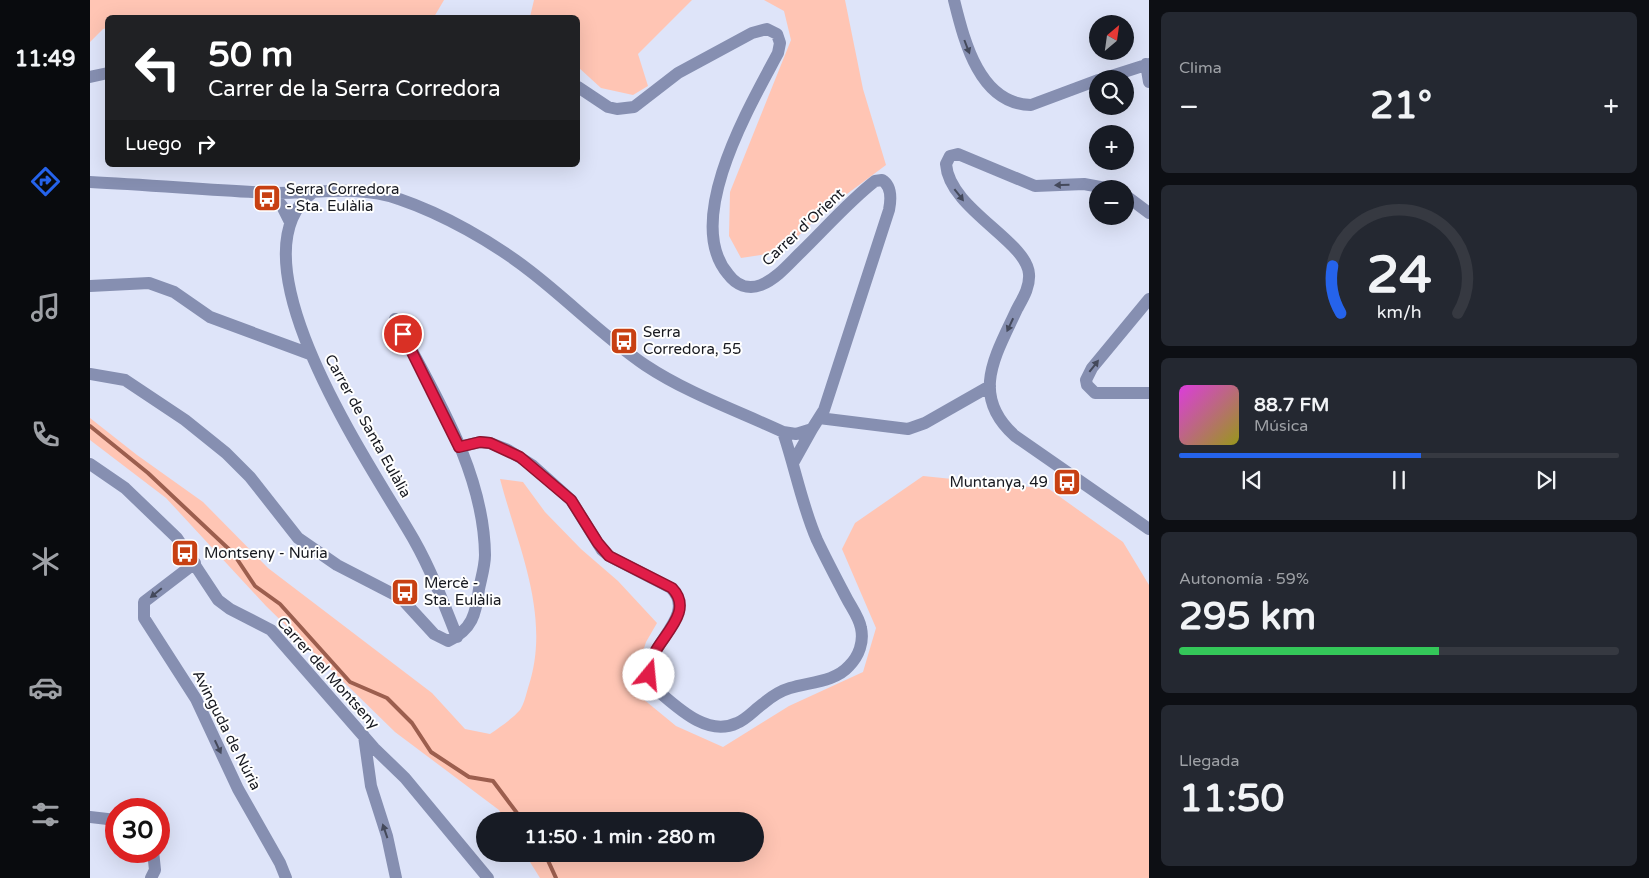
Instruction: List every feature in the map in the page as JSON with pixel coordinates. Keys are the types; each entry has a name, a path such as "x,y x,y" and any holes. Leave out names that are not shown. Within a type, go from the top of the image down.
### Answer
{"street":[{"path":"954,0 962,34 976,67 990,85 1005,96 1024,105 1032,105 1089,83"},
{"name":"Carrer d'Orient","path":"580,89 608,107 617,110 634,107 678,73 752,33 768,29 779,36 778,53 730,147 716,201 713,233 719,258 732,280 743,286 753,288 763,284 782,270 876,181 882,180 886,182 890,196 886,220 824,410 793,463"},
{"path":"1130,70 1148,64 1149,82"},
{"path":"90,76 105,74"},
{"path":"1089,185 1035,186 993,170 962,155 955,154 948,158 946,164 947,172 956,192 1022,258 1029,273 1028,287 995,357 990,374 993,409 1004,426 1149,529"},
{"path":"90,182 270,193 369,191 398,198 479,237 518,263 590,324 646,366 693,391 783,432 796,434 812,429"},
{"path":"270,193 282,206 290,222"},
{"name":"Carrer de Santa Eulàlia","path":"312,193 290,222 284,266 293,302 310,354 381,486 414,541 445,606 457,637"},
{"path":"1134,202 1149,213"},
{"path":"90,286 148,283 174,292 210,318 310,354"},
{"path":"1148,394 1095,393 1088,386 1086,380 1092,368 1149,299"},
{"path":"90,374 125,380 185,420 226,453 250,477 298,538 337,565 401,598 434,634 448,641 457,637 469,625 476,611 485,556 481,524 470,468 395,318"},
{"path":"819,418 908,429 925,423 990,386"},
{"path":"459,447 480,442 490,443 520,457 571,500 598,543 609,556 672,588 680,605 678,615 652,659 648,671 650,679 657,690 692,718 718,728 736,724 743,720 783,690 837,675 848,667 861,647 859,622 816,538 783,432"},
{"name":"Carrer del Montseny","path":"90,464 107,474 142,503 177,538 218,600 230,609 271,630 364,736 405,778 488,878"},
{"name":"Avinguda de Núria","path":"194,563 144,602 144,618 196,699 238,789 280,862 286,878"},
{"path":"364,736 371,786 387,836 396,878"},
{"path":"90,816 105,818"},
{"path":"151,878 155,870 154,863"}],"shaded area":[{"path":"90,0 444,0 435,15 105,15 105,28 90,42"},
{"path":"534,0 692,0 638,54 648,86 633,95 601,88 580,69 580,15 530,15"},
{"path":"764,0 845,0 863,89 886,165 828,208 795,239 767,254 741,258 729,236 730,192 791,40 784,11"},
{"path":"90,418 137,455 203,502 268,568 432,693 465,729 490,734 520,710 528,688 534,661 536,635 530,582 500,479 523,482 545,512 581,549 618,581 657,623 646,642 631,689 676,726 723,747 789,706 863,672 876,628 842,549 855,523 923,476 1049,489 1123,542 1149,585 1149,878 540,878 530,862 764,862 764,812 500,812 395,732 266,606 166,498 90,440"}],"waterway":[{"path":"90,426 148,473 233,553 255,586 280,604 350,682 387,698 412,723 431,752 469,777 493,781 516,812"},
{"path":"549,862 556,878"}],"place":[{"name":"Serra Corredora - Sta. Eulàlia","path":"267,198"},
{"name":"Serra Corredora, 55","path":"624,341"},
{"name":"Muntanya, 49","path":"1067,482"},
{"name":"Montseny - Núria","path":"185,553"},
{"name":"Mercè - Sta. Eulàlia","path":"405,592"}],"route":[{"path":"403,334 459,447 471,443 490,443 508,450 532,465 578,508 602,550 616,560 672,588 676,593 679,599 680,610 652,659 648,671 649,675"}]}
